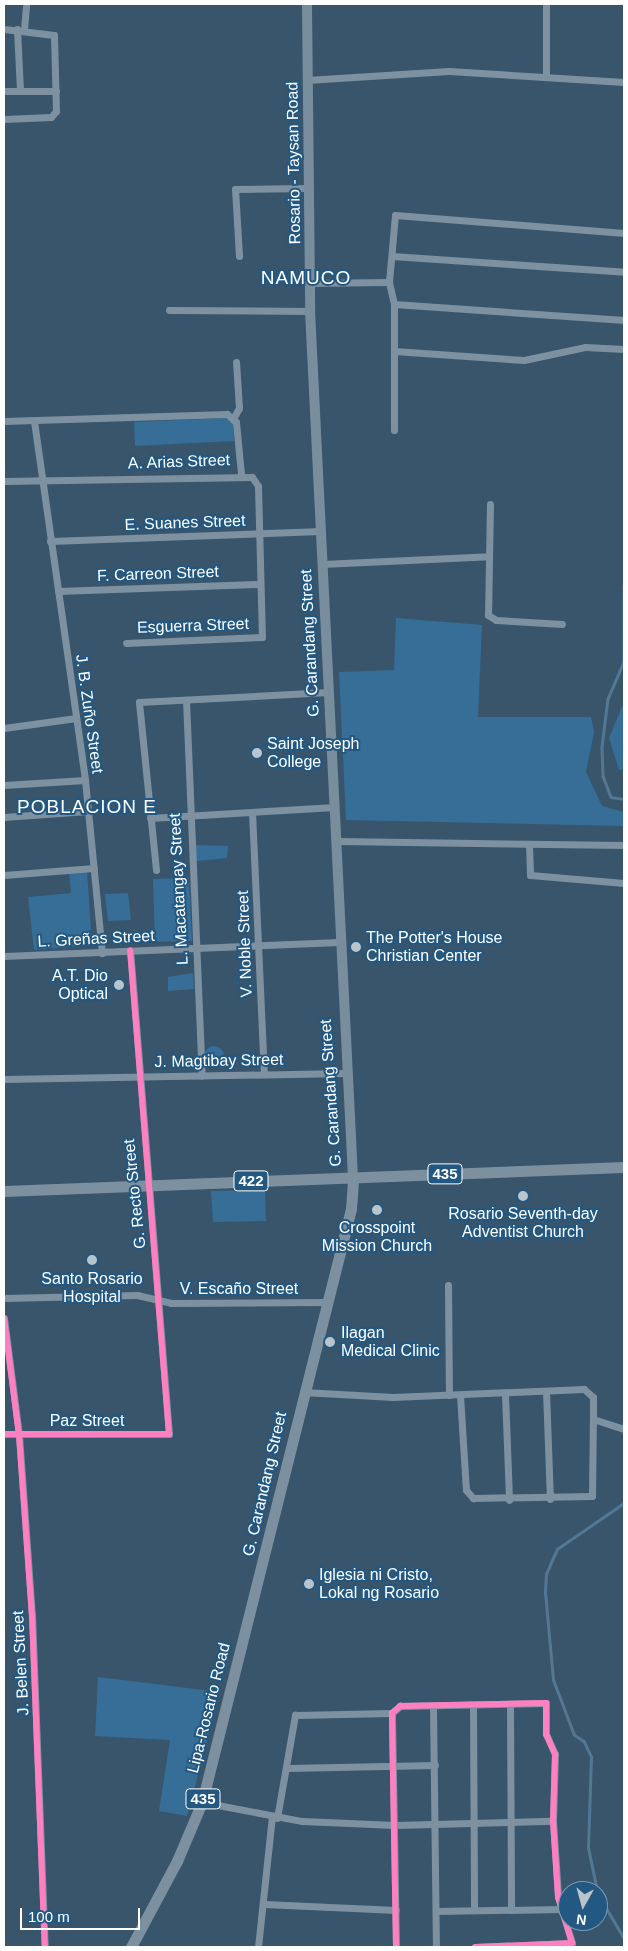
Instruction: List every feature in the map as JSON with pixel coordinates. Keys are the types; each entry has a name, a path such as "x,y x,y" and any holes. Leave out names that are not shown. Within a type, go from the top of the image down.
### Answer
{"main road":[{"name":"Rosario - Taysan Road","path":"307,4 310,311 321,531"},
{"name":"G. Carandang Street","path":"243,1638 303,1392 351,1209 354,1178 346,1073 337,841 321,531"},
{"name":"435","path":"354,1178 624,1167"},
{"name":"422","path":"4,1191 354,1178"},
{"name":"Lipa-Rosario Road","path":"132,1947 177,1861 202,1802 243,1638"}],"street":[{"path":"20,91 20,29 26,4"},
{"path":"546,4 546,77"},
{"path":"4,29 20,29 54,35 56,91 56,111 50,118 4,119"},
{"path":"307,80 449,71 624,82"},
{"path":"4,91 56,91"},
{"path":"239,256 235,188 309,188"},
{"path":"394,430 394,304 389,282 395,214 624,234"},
{"path":"392,256 624,272"},
{"path":"310,283 389,282"},
{"path":"394,304 624,320"},
{"path":"169,310 310,311"},
{"path":"394,351 524,360 585,347 624,349"},
{"path":"236,362 239,408 234,417 241,474"},
{"path":"4,421 234,417"},
{"name":"J. B. Zuño Street","path":"34,420 85,780 102,952"},
{"name":"A. Arias Street","path":"4,482 241,474 252,477 258,486 262,637"},
{"path":"490,504 488,615 496,620 562,624"},
{"name":"E. Suanes Street","path":"50,541 321,531"},
{"path":"322,564 489,556"},
{"name":"F. Carreon Street","path":"58,591 260,584"},
{"name":"Esguerra Street","path":"126,643 262,637"},
{"path":"156,870 139,702 329,692"},
{"name":"L. Macatangay Street","path":"186,700 189,816 202,1076"},
{"path":"4,728 76,718"},
{"path":"4,785 85,780"},
{"path":"150,818 335,807"},
{"path":"4,817 88,811"},
{"name":"V. Noble Street","path":"252,812 264,1074"},
{"path":"337,841 624,846"},
{"path":"529,844 530,875 624,884"},
{"path":"4,875 94,868"},
{"name":"L. Greñas Street","path":"4,956 340,942"},
{"name":"G. Recto Street","path":"130,951 137,1076 149,1185 169,1434"},
{"name":"J. Magtibay Street","path":"4,1079 346,1073"},
{"path":"448,1285 449,1396"},
{"name":"V. Escaño Street","path":"4,1298 158,1298 171,1303 326,1302"},
{"name":"J. Belen Street","path":"4,1318 19,1435 34,1651 45,1947"},
{"path":"303,1392 449,1396 460,1395 505,1394 546,1391 590,1391 593,1419 592,1496 509,1500 467,1494 460,1395"},
{"path":"546,1391 550,1499"},
{"path":"505,1394 509,1500"},
{"path":"593,1419 624,1429"},
{"name":"Paz Street","path":"4,1434 169,1434"},
{"path":"258,1947 275,1817 288,1768 295,1714 392,1713 400,1706 546,1703 546,1734 555,1754 553,1821 559,1881"},
{"path":"510,1704 511,1910"},
{"path":"473,1705 474,1910"},
{"path":"433,1706 436,1824 436,1947"},
{"path":"392,1713 396,1947"},
{"path":"288,1768 435,1765"},
{"path":"202,1802 275,1817 394,1825 553,1821"},
{"path":"264,1904 396,1910"},
{"path":"436,1911 558,1909"},
{"path":"475,1947 572,1943 568,1931"}],"shaded area":[{"path":"226,418 233,422 234,441 135,446 134,422"},
{"path":"396,618 482,625 478,717 591,717 594,732 586,772 602,806 624,812 624,826 346,820 339,672 394,670"},
{"path":"624,702 624,769 619,770 609,738"},
{"path":"195,845 228,846 227,858 196,861"},
{"path":"87,872 92,945 34,950 28,897 71,893 69,873"},
{"path":"189,878 192,941 155,942 153,879"},
{"path":"128,893 131,920 108,921 105,894"},
{"path":"193,973 194,989 168,991 168,977"},
{"path":"214,1046 221,1049 224,1056 221,1063 214,1066 207,1063 204,1056 207,1049"},
{"path":"265,1190 266,1221 213,1222 211,1191"},
{"path":"98,1677 220,1692 187,1816 159,1811 170,1740 95,1736"}],"waterway":[{"path":"624,586 624,625"},
{"path":"624,628 624,662 608,699 602,747 603,776 611,797 624,799"},
{"path":"595,1881 588,1848 591,1757 584,1742 574,1735 553,1680 545,1592 546,1574 557,1549 624,1503"},
{"path":"608,1911 624,1938"}],"cycle path":[{"path":"4,1434 169,1434 130,951"},
{"path":"4,1318 19,1435 32,1615 45,1947"},
{"path":"396,1947 392,1713 400,1706 546,1703 546,1734 555,1754 553,1821 558,1897 572,1943 475,1947"}],"place":[{"name":"Saint Joseph College","path":"257,753"},
{"name":"The Potter's House Christian Center","path":"356,947"},
{"name":"A.T. Dio Optical","path":"119,985"},
{"name":"Rosario Seventh-day Adventist Church","path":"523,1196"},
{"name":"Crosspoint Mission Church","path":"377,1210"},
{"name":"Santo Rosario Hospital","path":"92,1260"},
{"name":"Ilagan Medical Clinic","path":"330,1342"},
{"name":"Iglesia ni Cristo, Lokal ng Rosario","path":"309,1584"}],"district":[{"name":"NAMUCO","path":"306,278"},
{"name":"POBLACION E","path":"87,807"}]}
